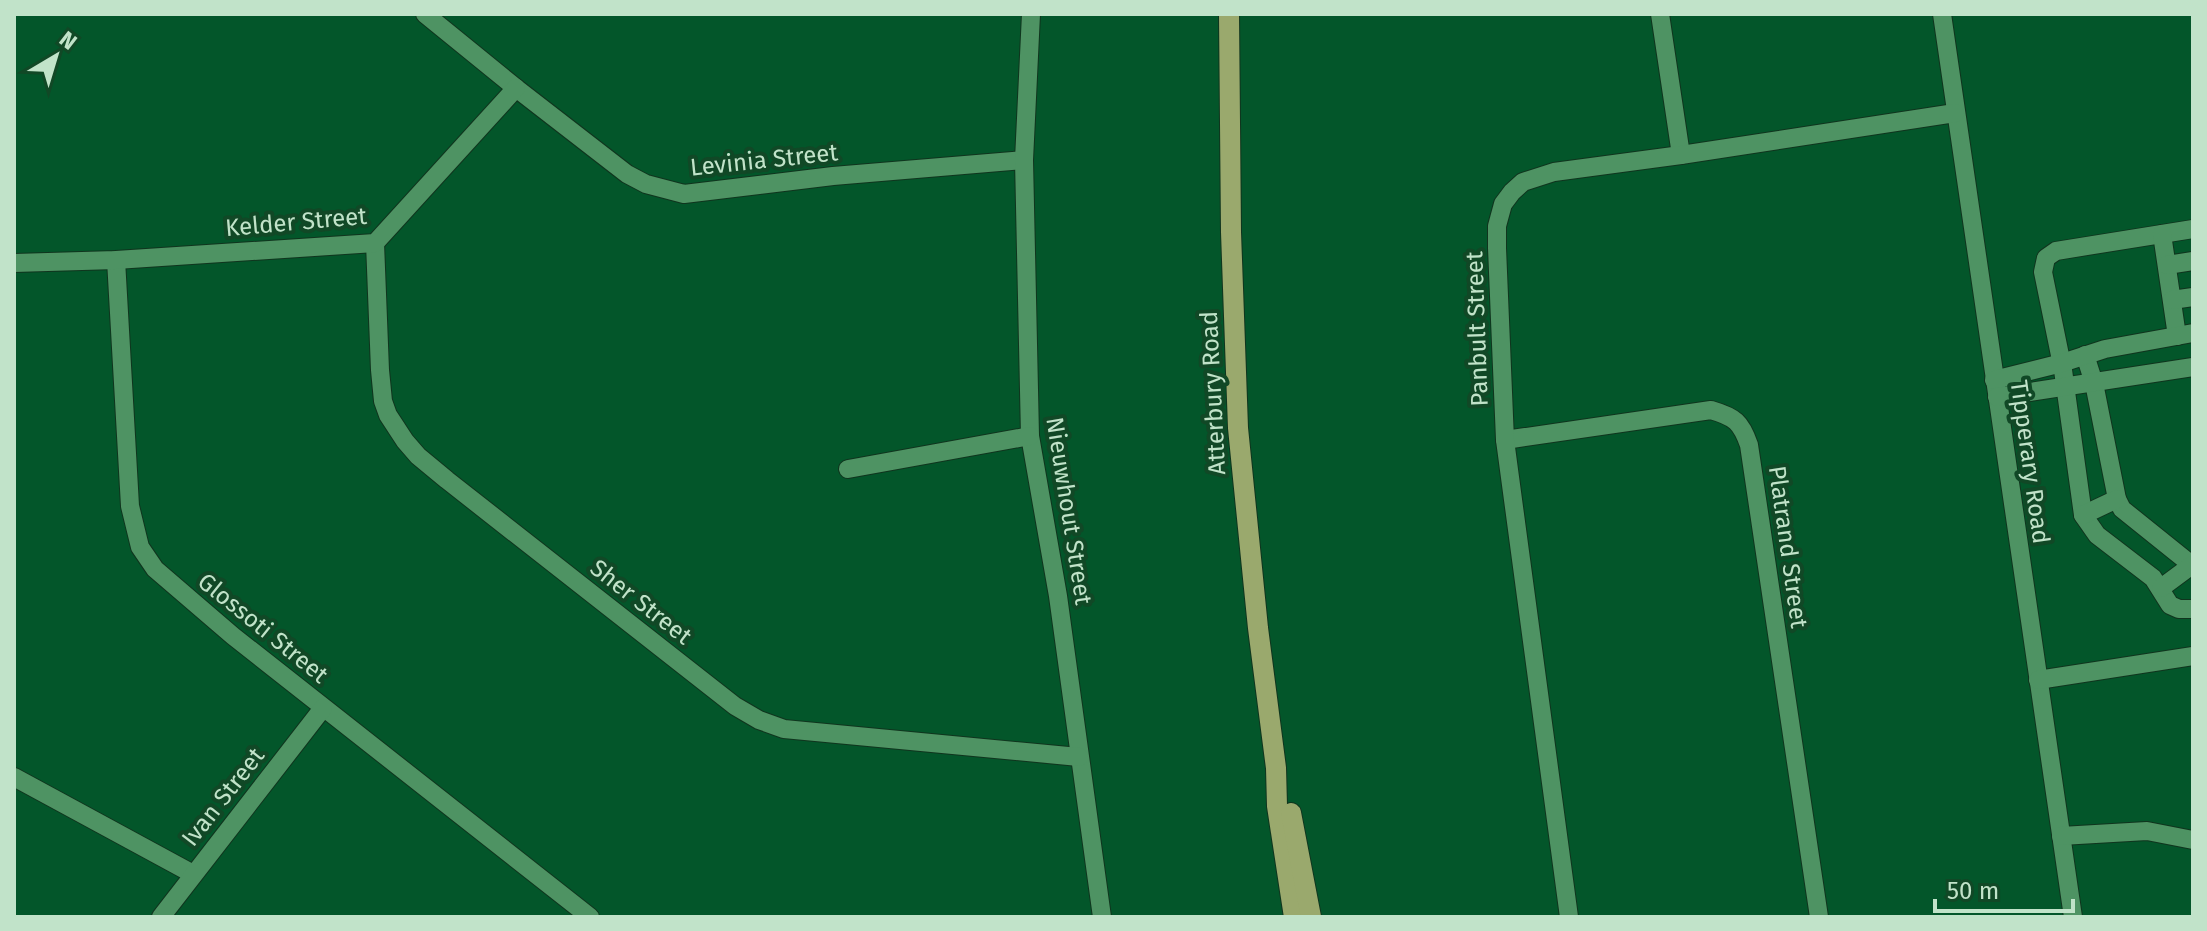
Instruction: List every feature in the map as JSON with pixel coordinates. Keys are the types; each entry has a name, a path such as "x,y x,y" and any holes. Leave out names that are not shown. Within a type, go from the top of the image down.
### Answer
{"main road":[{"name":"Atterbury Road","path":"1229,14 1238,428 1276,768 1277,806 1294,917"},
{"name":"Atterbury Road","path":"1276,768 1289,806 1311,917"}],"street":[{"name":"Levinia Street","path":"425,14 627,174 646,184 684,194 833,176 1024,160"},
{"name":"Nieuwhout Street","path":"1031,14 1024,160 1030,436 1058,596 1102,917"},
{"path":"1660,14 1681,155"},
{"name":"Tipperary Road","path":"1942,14 2073,917"},
{"name":"Kelder Street","path":"14,263 116,260 375,243 516,88"},
{"name":"Panbult Street","path":"1569,917 1505,440 1497,248 1497,226 1503,204 1523,182 1554,172 1955,113"},
{"path":"2193,229 2056,251 2046,258 2043,272 2062,363 2083,515 2097,535 2153,578 2170,605 2193,609"},
{"path":"1995,388 2105,349 2185,334 2172,300 2162,234"},
{"name":"Sher Street","path":"375,243 383,401 405,441 459,490 735,706 759,720 784,729 1079,757"},
{"name":"Glossoti Street","path":"116,260 130,506 140,547 155,569 233,636 590,917"},
{"path":"2167,265 2193,261"},
{"path":"2172,300 2193,297"},
{"path":"2085,355 2094,383 2117,499 2122,509 2192,566 2161,588"},
{"path":"1995,388 2094,383 2193,367"},
{"name":"Platrand Street","path":"1505,440 1711,410 1737,421 1749,445 1819,917"},
{"path":"848,469 1030,436"},
{"path":"2083,515 2117,499"},
{"path":"2038,680 2193,656"},
{"name":"Ivan Street","path":"161,917 323,708"},
{"path":"14,777 193,874"},
{"path":"2061,836 2147,831 2193,840"}]}
